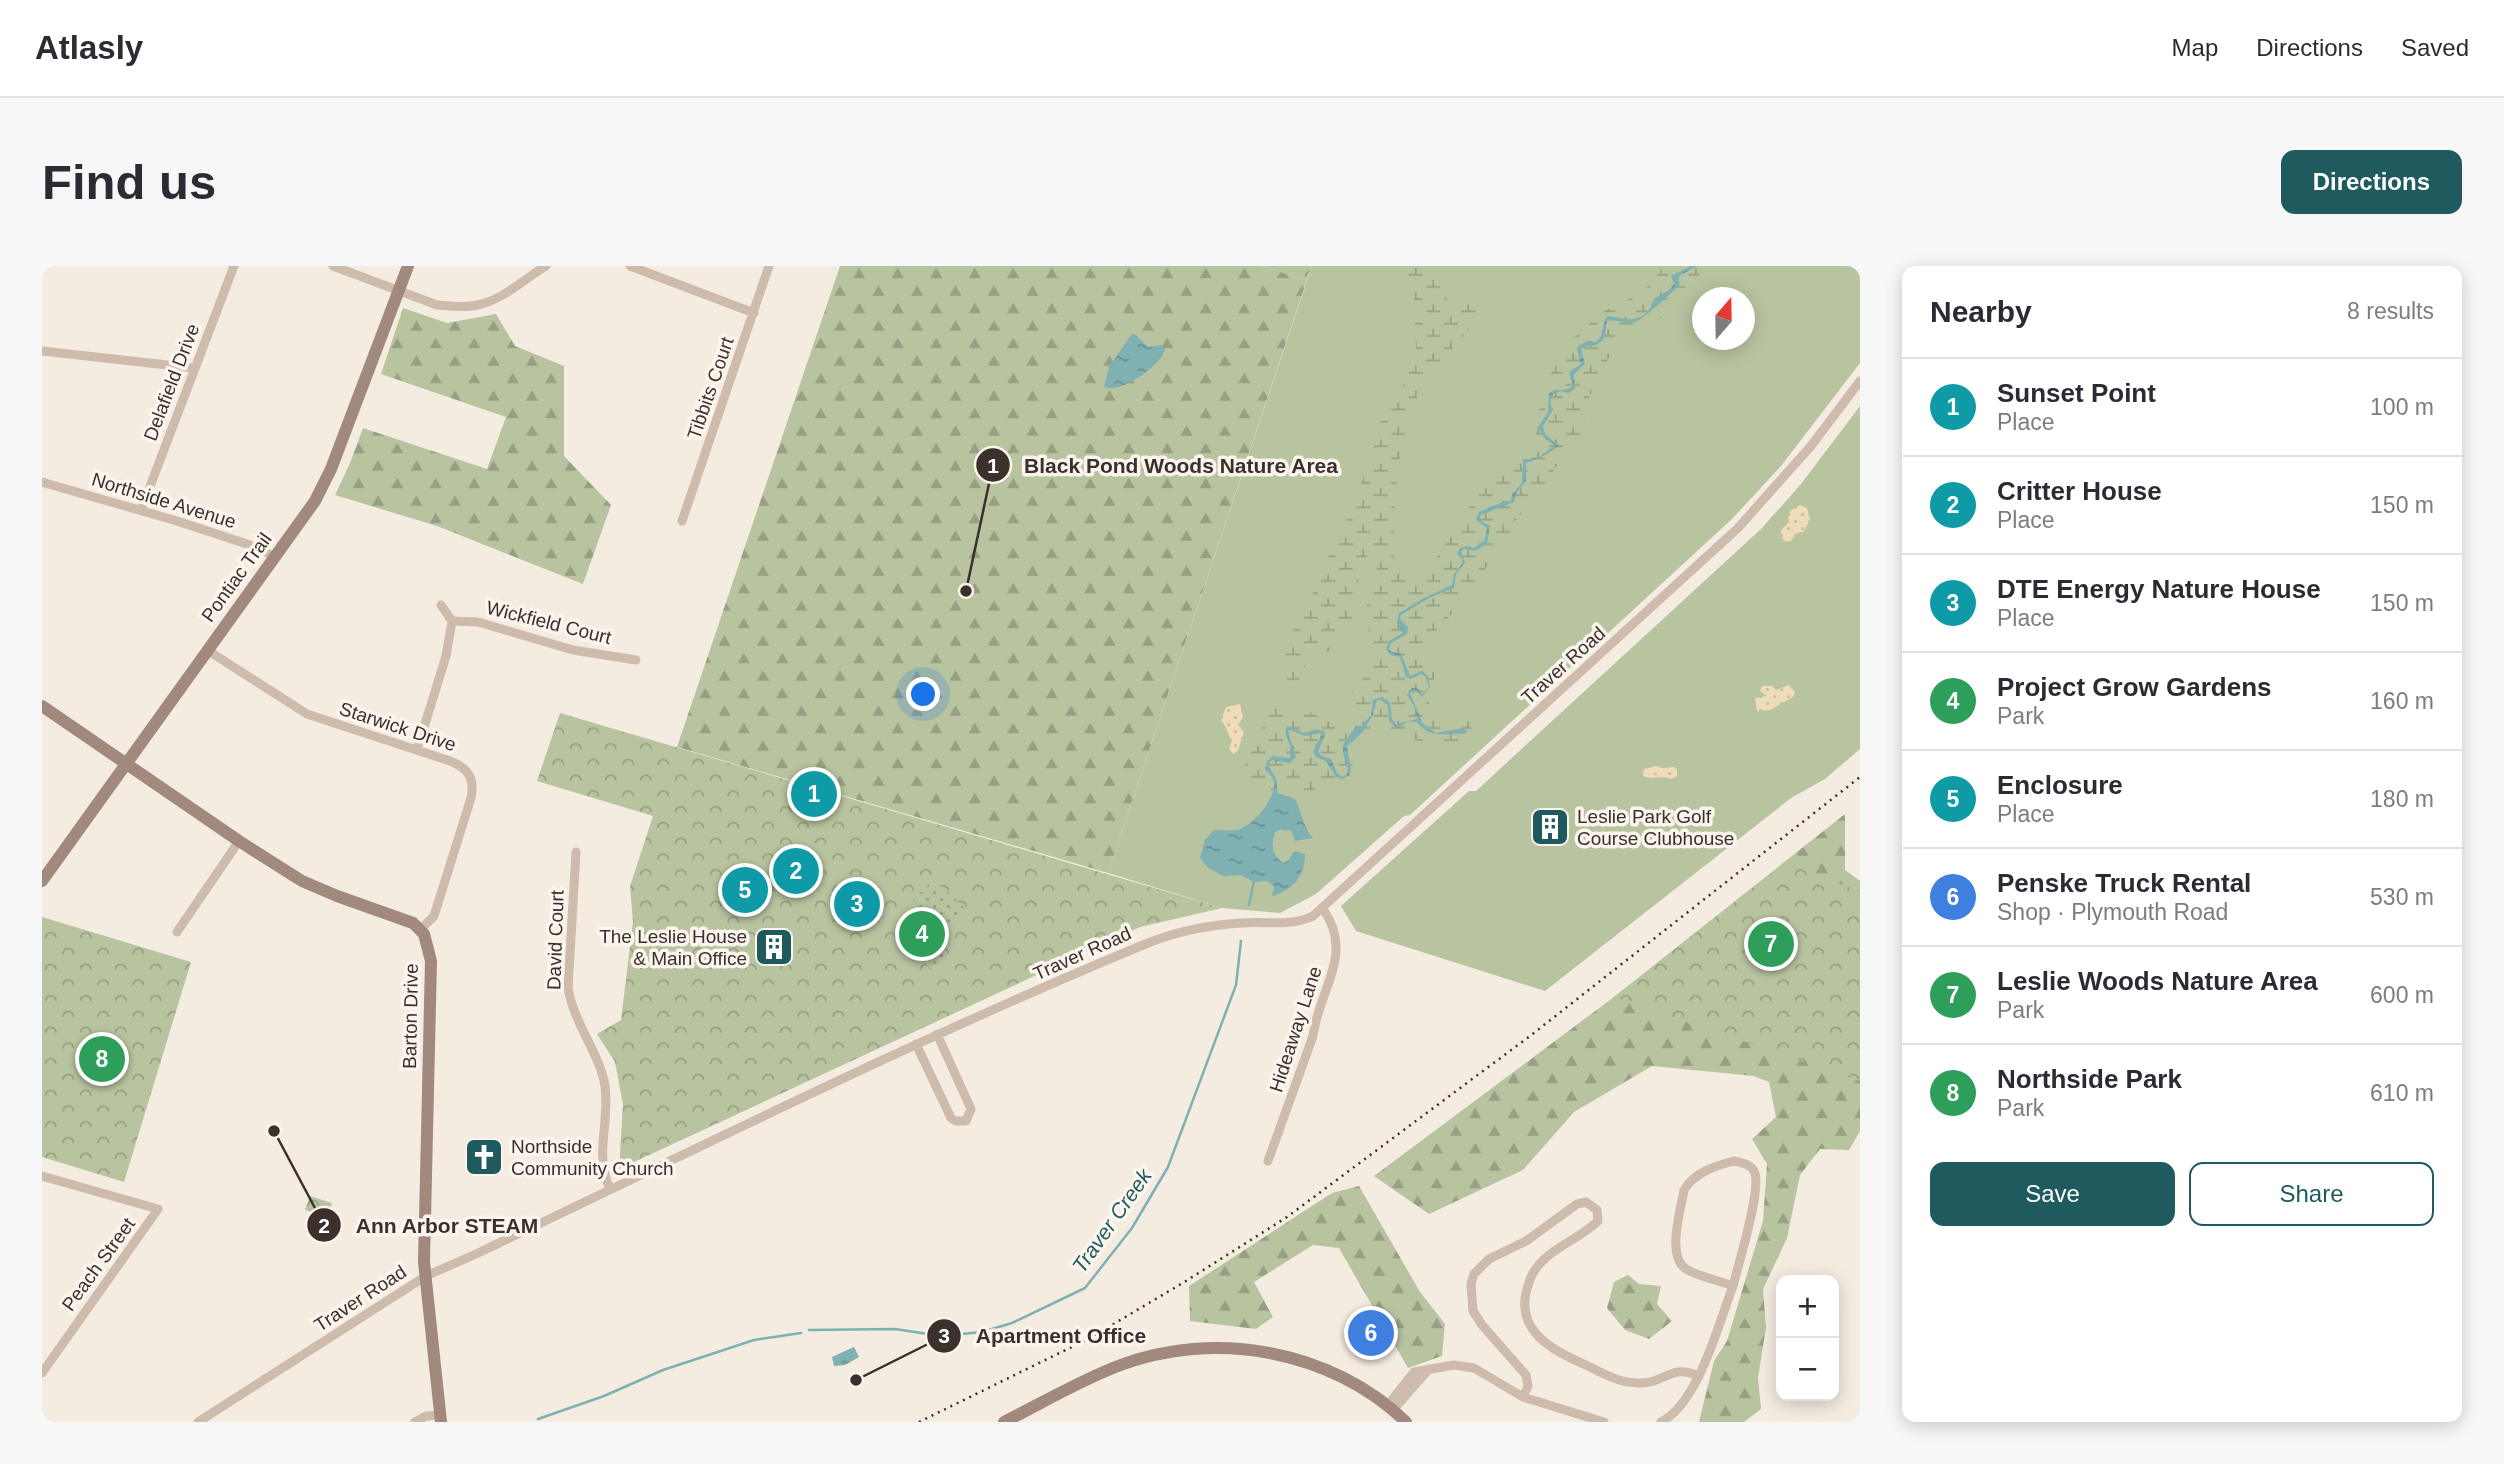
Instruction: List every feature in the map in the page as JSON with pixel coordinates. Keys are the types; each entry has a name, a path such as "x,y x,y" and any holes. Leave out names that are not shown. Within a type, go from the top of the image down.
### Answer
{"main road":[{"name":"Pontiac Trail","path":"42,881 128,764 324,485 408,266"},
{"path":"42,706 302,881 337,896 399,916 421,929"},
{"name":"Barton Drive","path":"421,929 427,941 431,961 424,1262 441,1418"},
{"path":"1004,1422 1118,1366 1195,1347 1249,1349 1300,1361 1344,1379 1390,1408 1406,1422"}],"street":[{"name":"Delafield Drive","path":"141,510 234,266"},
{"path":"333,266 437,305 478,305 499,297 546,266"},
{"path":"630,266 754,313"},
{"name":"Tibbits Court","path":"682,521 769,266"},
{"path":"42,351 194,368"},
{"name":"Traver Road","path":"198,1422 426,1276 937,1034 1165,937 1212,925 1303,921 1322,909 1738,528 1811,446 1860,380"},
{"name":"Northside Avenue","path":"42,482 259,548 274,557"},
{"path":"417,750 446,656 452,621 441,605"},
{"name":"Wickfield Court","path":"452,621 478,622 573,650 636,660"},
{"name":"Starwick Drive","path":"207,650 307,714 462,766 471,776 472,786 434,916 421,929"},
{"path":"177,932 239,841"},
{"name":"David Court","path":"576,852 568,988 571,1006 605,1084 606,1123 602,1166 610,1188"},
{"name":"Hideaway Lane","path":"1268,1161 1313,1036 1314,1022 1337,956 1335,931 1322,909"},
{"path":"916,1044 951,1118 966,1121 971,1109 937,1034"},
{"path":"1661,1422 1673,1419 1694,1389 1733,1286 1754,1203 1756,1180 1753,1169 1734,1161 1695,1176 1689,1182 1684,1190 1675,1245 1679,1262 1686,1269 1733,1286"},
{"name":"Peach Street","path":"42,1176 158,1209 42,1373"},
{"path":"1523,1397 1528,1386 1526,1375 1473,1311 1471,1284 1474,1274 1489,1259 1525,1241 1577,1204 1586,1202 1597,1210 1598,1221 1543,1260 1533,1274 1527,1292 1525,1312 1532,1331 1547,1346 1617,1380 1650,1383 1676,1370 1699,1376"},
{"path":"1390,1408 1414,1372 1454,1365 1474,1368 1523,1397 1604,1422"},
{"path":"415,1422 426,1416 441,1418"}],"green space":[{"path":"840,266 1262,266 1307,280 1108,873 677,747"},
{"path":"1262,266 1312,266 1307,280"},
{"path":"1312,266 1860,266 1860,363 1781,466 1732,519 1410,815 1404,816 1316,894 1280,913 1222,908 1108,873"},
{"path":"1402,266 1432,266 1434,279 1447,294 1447,312 1473,302 1482,313 1424,385 1407,423 1398,470 1394,560 1401,569 1417,580 1427,572 1494,470 1515,457 1541,447 1543,443 1536,434 1533,417 1541,407 1550,375 1571,340 1604,311 1643,292 1664,266 1706,266 1664,316 1618,343 1597,377 1588,401 1583,429 1572,450 1555,468 1547,484 1512,526 1508,537 1492,551 1486,568 1466,598 1417,652 1419,658 1435,672 1429,702 1432,715 1445,724 1462,720 1469,722 1474,734 1468,741 1449,749 1401,736 1378,721 1371,729 1371,735 1356,752 1354,773 1346,781 1326,781 1308,795 1278,787 1275,793 1271,793 1271,786 1243,773 1272,706 1278,704 1301,708 1328,721 1357,718 1363,722 1368,716 1350,708 1349,695 1379,656 1369,633 1366,609 1371,584 1381,561 1376,548 1361,562 1351,626 1327,653 1311,654 1299,680 1291,684 1284,676 1287,640 1304,614 1350,513 1382,418 1389,404 1400,395 1409,368 1416,357 1416,342 1407,335 1412,326 1421,319"},
{"path":"403,308 447,323 496,314 515,346 564,366 564,456 611,505 583,584 437,526 335,495 363,428 487,469 506,417 381,374"},
{"path":"1860,406 1860,749 1825,779 1791,798 1545,991 1356,931 1341,906 1469,791 1476,791 1761,529 1801,484"},
{"path":"560,713 1222,908 1140,927 619,1169 623,1104 615,1062 597,1034 621,1020 633,922 630,886 653,816 537,781"},
{"path":"1845,814 1845,870 1860,881 1860,1131 1849,1150 1820,1149 1800,1175 1787,1238 1763,1289 1766,1327 1758,1378 1761,1409 1744,1422 1699,1422 1714,1361 1727,1341 1763,1221 1767,1164 1752,1139 1776,1117 1769,1082 1754,1076 1652,1066 1574,1112 1523,1170 1429,1214 1374,1176 1614,997"},
{"path":"1784,863 1860,891 1860,1081 1614,997"},
{"path":"933,879 965,908 932,943 947,957 934,971 914,953 919,948 892,924"},
{"path":"42,917 191,962 124,1182 42,1157"},
{"path":"1359,1186 1420,1292 1445,1324 1442,1356 1408,1368 1339,1248 1313,1245 1254,1282 1273,1317 1256,1329 1190,1321 1189,1286 1332,1193"},
{"path":"310,1196 332,1203 328,1217 305,1210"},
{"path":"1628,1275 1639,1284 1661,1286 1657,1304 1672,1321 1649,1339 1625,1330 1607,1308 1614,1282"}],"sand":[{"path":"1800,505 1807,508 1810,520 1804,531 1796,534 1790,542 1785,541 1781,530 1789,522 1790,511"},
{"path":"1789,685 1795,692 1793,697 1770,710 1757,711 1755,698 1767,696 1760,691 1762,686 1772,686 1776,690"},
{"path":"1240,704 1243,717 1238,725 1244,732 1234,754 1229,749 1232,740 1221,720 1226,707"},
{"path":"1656,766 1674,767 1677,776 1671,779 1643,776 1644,769"}],"water":[{"path":"1691,266 1697,266 1679,276 1679,285 1644,316 1632,323 1607,321 1601,342 1581,349 1585,364 1574,374 1575,389 1568,393 1561,391 1553,394 1550,402 1553,410 1543,426 1545,434 1559,446 1536,460 1526,463 1526,481 1517,492 1514,502 1481,515 1479,520 1490,526 1487,543 1476,551 1461,551 1465,563 1456,574 1454,588 1429,598 1401,615 1400,619 1408,627 1407,634 1391,643 1389,649 1401,654 1410,676 1422,671 1428,676 1430,687 1422,697 1415,690 1410,693 1423,724 1436,733 1463,728 1467,732 1464,734 1432,733 1417,722 1408,721 1417,719 1416,710 1407,695 1412,688 1417,688 1422,694 1429,688 1426,677 1421,674 1411,679 1406,677 1400,657 1391,655 1386,649 1389,641 1403,633 1397,623 1399,613 1452,585 1454,574 1462,564 1462,559 1457,554 1460,548 1474,548 1485,540 1487,528 1476,520 1479,512 1511,501 1512,494 1522,483 1523,459 1536,459 1555,445 1545,439 1538,427 1548,412 1549,393 1573,386 1569,372 1581,364 1578,346 1587,341 1596,342 1608,316 1631,319 1646,313 1656,298 1672,287 1674,284 1671,276"},
{"path":"1132,334 1148,347 1161,345 1165,348 1163,355 1149,370 1130,382 1111,388 1104,387 1109,367"},
{"path":"1382,697 1390,703 1392,719 1396,724 1408,721 1396,727 1389,721 1388,706 1377,700 1373,715 1362,733 1347,746 1351,770 1349,776 1341,779 1336,777 1326,761 1316,757 1314,753 1321,733 1305,736 1288,731 1296,757 1290,763 1272,760 1268,765 1277,781 1277,793 1296,801 1306,828 1313,838 1295,841 1291,830 1281,829 1275,832 1273,849 1283,863 1288,861 1294,851 1305,854 1300,875 1286,890 1272,896 1274,887 1268,881 1254,882 1241,875 1224,876 1208,868 1200,858 1205,840 1214,830 1243,828 1267,805 1274,784 1265,769 1267,761 1273,756 1290,758 1290,746 1285,732 1287,728 1292,727 1304,733 1317,729 1324,731 1318,752 1331,759 1337,773 1342,777 1348,770 1344,743 1356,726 1361,726 1371,715 1373,700"},
{"path":"854,1347 859,1357 845,1365 834,1366 832,1357"}],"waterway":[{"name":"Traver Creek","path":"1249,905 1254,881"},
{"name":"Traver Creek","path":"809,1330 895,1329 941,1336 982,1332 1012,1323 1085,1288 1132,1228 1168,1167 1236,985 1241,941"},
{"name":"Traver Creek","path":"538,1419 604,1396 663,1370 754,1340 801,1333"}],"railway":[{"path":"919,1422 1090,1338 1287,1217 1530,1036 1860,777"}],"place":[{"name":"Black Pond Woods Nature Area","path":"966,591"},
{"name":"Sunset Point","path":"814,794"},
{"name":"Leslie Park Golf Course Clubhouse","path":"1550,827"},
{"name":"Critter House","path":"796,871"},
{"name":"Enclosure","path":"745,890"},
{"name":"DTE Energy Nature House","path":"857,904"},
{"name":"Project Grow Gardens","path":"922,934"},
{"name":"Leslie Woods Nature Area","path":"1771,944"},
{"name":"The Leslie House & Main Office","path":"774,947"},
{"name":"Northside Park","path":"102,1059"},
{"name":"Ann Arbor STEAM","path":"274,1131"},
{"name":"Northside Community Church","path":"484,1157"},
{"name":"Penske Truck Rental","path":"1371,1333"},
{"name":"Apartment Office","path":"856,1380"}]}
